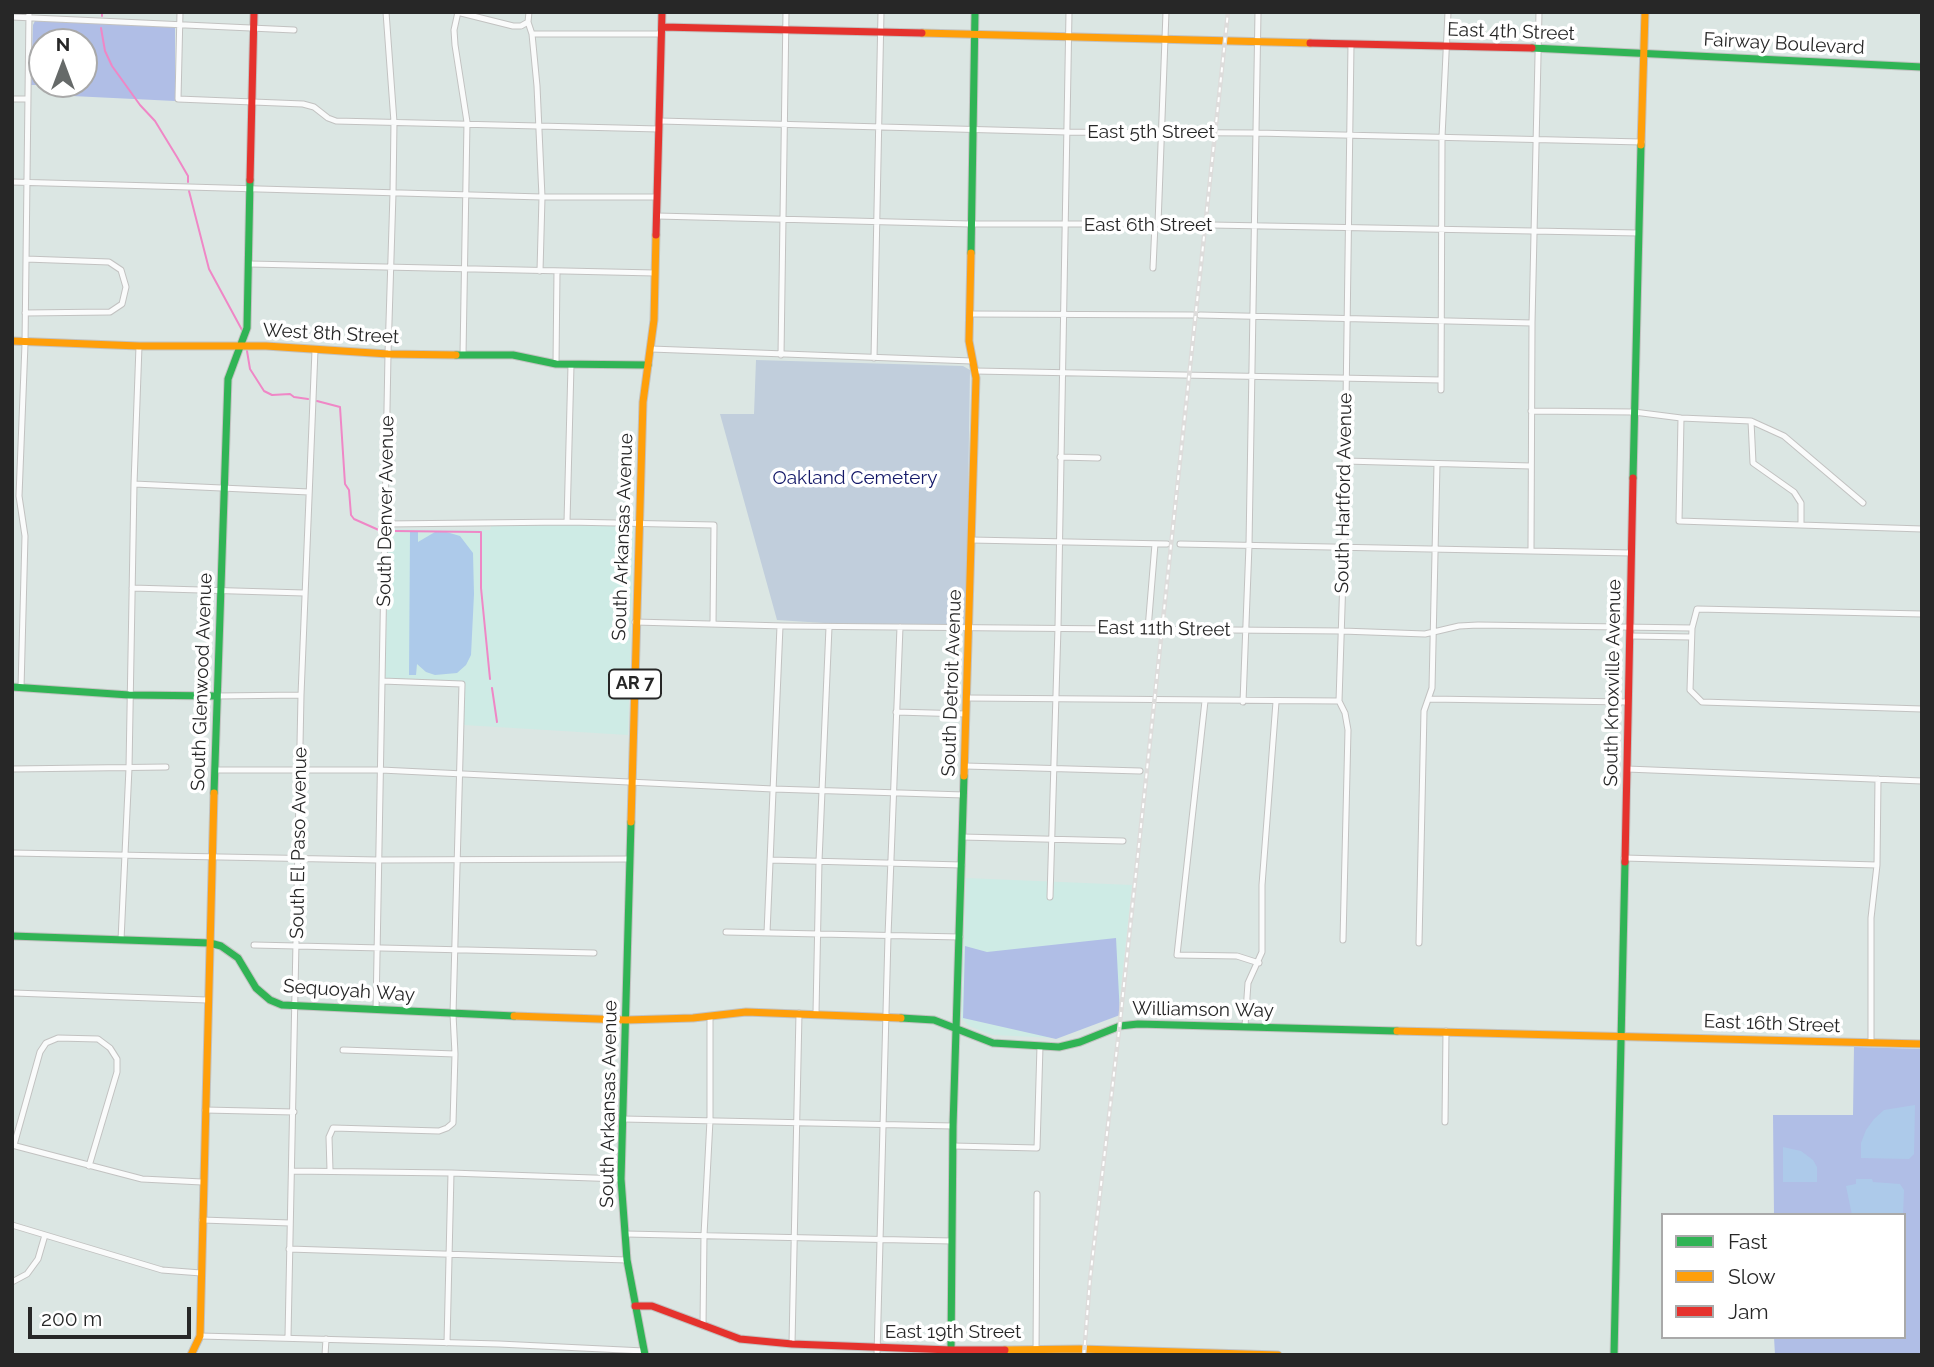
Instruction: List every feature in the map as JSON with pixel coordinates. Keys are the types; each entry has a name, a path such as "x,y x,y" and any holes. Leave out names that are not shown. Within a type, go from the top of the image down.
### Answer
{"main road":[{"name":"South Glenwood Avenue","path":"191,1355 200,1336 207,1000 228,379 247,328 254,12"},
{"name":"South Arkansas Avenue","path":"645,1353 627,1260 621,1179 635,622 643,402 651,349 655,273 662,12"},
{"name":"South Detroit Avenue","path":"951,1352 953,1126 975,371 969,341 975,12"},
{"name":"South Knoxville Avenue","path":"1614,1355 1645,12"},
{"name":"East 4th Street","path":"662,31 1258,41 1644,52"},
{"name":"Fairway Boulevard","path":"1644,52 1922,67"},
{"name":"West 8th Street","path":"12,341 25,344 267,346 388,354 513,355 556,365 648,365"},
{"path":"12,687 129,695 217,696"},
{"name":"Sequoyah Way","path":"12,936 210,943 221,946 238,958 262,995 282,1005 295,1007 626,1020"},
{"name":"Williamson Way","path":"626,1020 710,1017 746,1012 934,1020 993,1043 1040,1046 1069,1045 1129,1024 1621,1035"},
{"name":"East 16th Street","path":"1621,1035 1922,1044"},
{"name":"East 19th Street","path":"635,1306 652,1306 740,1339 877,1351 1278,1355"}],"street":[{"path":"180,12 180,24"},
{"name":"South Denver Avenue","path":"376,1010 394,121 386,12"},
{"path":"464,355 467,122 454,30 457,12 513,26 528,22"},
{"path":"529,12 537,86 541,197 540,271"},
{"path":"780,355 786,12"},
{"path":"874,358 881,12"},
{"path":"1050,897 1058,627 1069,12"},
{"path":"1153,268 1163,133 1166,12"},
{"path":"1243,702 1249,545 1258,12"},
{"path":"1441,390 1442,137 1448,12"},
{"path":"1531,549 1532,323 1539,12"},
{"path":"22,688 25,536 19,496 25,344 29,15"},
{"path":"12,17 29,15 294,30"},
{"name":"East 5th Street","path":"180,24 178,99 314,107 336,121 783,125 1642,142"},
{"path":"531,34 662,31"},
{"name":"South Hartford Avenue","path":"1343,940 1348,730 1345,713 1339,701 1344,546 1351,44"},
{"path":"12,99 28,100"},
{"path":"12,182 541,197 658,197"},
{"name":"East 6th Street","path":"657,216 970,224 1156,224 1639,233"},
{"path":"25,313 110,313 122,304 126,287 121,270 109,262 26,259"},
{"path":"250,264 655,273"},
{"path":"556,365 557,271"},
{"path":"970,314 1196,315 1532,323"},
{"path":"121,940 129,768 139,346"},
{"path":"651,349 972,361"},
{"name":"South El Paso Avenue","path":"288,1337 301,695 315,350"},
{"path":"567,522 571,365"},
{"path":"975,371 1441,380"},
{"path":"1531,411 1634,412 1681,418 1751,421 1784,436 1863,503"},
{"path":"1681,418 1679,521 1922,529"},
{"path":"1751,421 1754,463 1794,492 1801,503 1801,524"},
{"path":"1060,457 1098,458"},
{"path":"1345,461 1531,466"},
{"path":"1419,943 1424,711 1432,688 1437,464"},
{"path":"134,484 309,492"},
{"path":"386,524 714,524 713,624"},
{"path":"971,540 1167,544"},
{"path":"1148,629 1155,544"},
{"path":"1180,544 1436,547 1631,553"},
{"path":"132,588 304,593"},
{"path":"1922,614 1697,609 1691,637 1690,690 1702,702 1922,709"},
{"name":"East 11th Street","path":"635,622 1433,633 1459,626 1478,625 1692,628"},
{"path":"767,933 780,626"},
{"path":"816,1013 829,626"},
{"path":"877,1351 888,936 900,627"},
{"path":"1630,636 1691,637"},
{"path":"330,1170 329,1138 333,1128 439,1131 453,1123 453,1014 462,684 383,681"},
{"path":"217,696 301,695"},
{"path":"967,698 1339,701"},
{"path":"1429,699 1628,702"},
{"path":"1205,701 1177,955 1237,956 1259,963"},
{"path":"1245,1026 1248,983 1262,952 1262,885 1276,702"},
{"path":"897,712 966,714"},
{"path":"965,766 1140,771"},
{"path":"12,769 166,767"},
{"path":"1627,769 1922,780"},
{"path":"215,770 381,770 773,789 964,795"},
{"path":"1871,1043 1871,918 1877,865 1878,779"},
{"path":"962,837 1123,841"},
{"path":"12,853 378,860 630,859"},
{"path":"1624,858 1877,865"},
{"path":"770,860 962,865"},
{"path":"726,932 960,937"},
{"path":"254,944 593,953"},
{"path":"14,993 207,1000"},
{"path":"792,1344 799,1013"},
{"path":"703,1326 710,1120 710,1017"},
{"path":"1445,1122 1446,1031"},
{"path":"89,1166 117,1072 117,1059 110,1048 98,1039 58,1038 46,1043 40,1052 13,1145 89,1166 142,1179 202,1182"},
{"path":"953,1146 1037,1148 1040,1046"},
{"path":"343,1051 455,1054"},
{"path":"205,1110 294,1112"},
{"path":"623,1119 953,1126"},
{"path":"292,1171 451,1172 621,1179"},
{"path":"447,1343 451,1172"},
{"path":"1035,1351 1037,1194"},
{"path":"202,1220 290,1223"},
{"path":"12,1225 162,1270 201,1273"},
{"path":"624,1234 951,1241"},
{"path":"12,1282 27,1274 38,1259 45,1235"},
{"path":"289,1249 627,1260"},
{"path":"200,1336 499,1344 645,1353"},
{"path":"325,1355 326,1339"},
{"path":"499,1344 499,1355"}],"shaded area":[{"path":"35,21 175,28 175,101 98,97 98,28 33,28"},
{"path":"491,526 634,526 628,735 464,725 464,683 385,679 389,529 490,530"},
{"path":"443,531 460,536 473,553 471,655 466,665 457,673 435,675 426,672 417,664 416,675 409,675 410,532 418,532 418,542 435,532"},
{"path":"966,878 1132,885 1118,1015 1058,1038 992,1035 969,1026 961,1018"},
{"path":"1116,938 1120,1015 1056,1039 963,1018 965,946 987,952"},
{"path":"1854,1047 1922,1049 1922,1355 1775,1355 1774,1339 1906,1339 1906,1213 1774,1213 1773,1115 1853,1115"},
{"path":"1915,1105 1914,1154 1909,1159 1861,1158 1861,1143 1874,1119 1884,1110"},
{"path":"1783,1147 1801,1151 1813,1160 1817,1167 1817,1182 1783,1182"},
{"path":"1856,1179 1872,1179 1873,1182 1900,1184 1904,1190 1903,1213 1852,1213 1846,1186 1856,1184"}],"green space":[{"name":"Oakland Cemetery","path":"756,360 963,366 970,370 966,624 886,627 777,620 720,414 754,414"}],"waterway":[{"path":"101,28 105,51 112,66 155,121 188,176 188,182"},
{"path":"189,191 209,269 242,330"},
{"path":"247,351 250,369 264,391 272,395 290,394 308,399"},
{"path":"317,401 340,407 345,484 349,490 351,515 354,519 381,531"},
{"path":"394,531 481,532 481,588 490,679"},
{"path":"492,688 497,722"}],"railway":[{"path":"1084,1355 1090,1279 1228,12"}],"traffic: fast":[{"path":"971,253 975,12"},
{"path":"1532,48 1922,67"},
{"path":"1633,478 1641,145"},
{"path":"214,793 228,379 247,328 250,180"},
{"path":"456,355 513,355 556,364 648,365"},
{"path":"12,687 129,695 217,696"},
{"path":"951,1350 953,1126 964,776"},
{"path":"631,822 621,1179 627,1260 645,1355"},
{"path":"1614,1355 1625,862"},
{"path":"12,936 210,943 221,946 238,958 256,988 270,1000 282,1005 514,1016"},
{"path":"901,1018 934,1020 993,1043 1059,1047 1080,1042 1120,1026 1138,1024 1397,1031"}],"traffic: slow":[{"path":"1641,145 1645,12"},
{"path":"922,33 1310,43"},
{"path":"631,822 643,402 654,320 656,235"},
{"path":"964,776 976,378 969,341 971,253"},
{"path":"12,341 139,346 266,346 388,354 456,355"},
{"path":"191,1355 200,1336 214,793"},
{"path":"514,1016 626,1020 693,1018 746,1012 901,1018"},
{"path":"1397,1031 1922,1044"},
{"path":"1005,1350 1080,1349 1278,1355"}],"traffic: jam":[{"path":"250,180 254,12"},
{"path":"656,235 662,12"},
{"path":"662,27 922,33"},
{"path":"1310,43 1532,48"},
{"path":"1625,862 1633,478"},
{"path":"635,1306 652,1306 740,1339 792,1344 1005,1350"}]}
